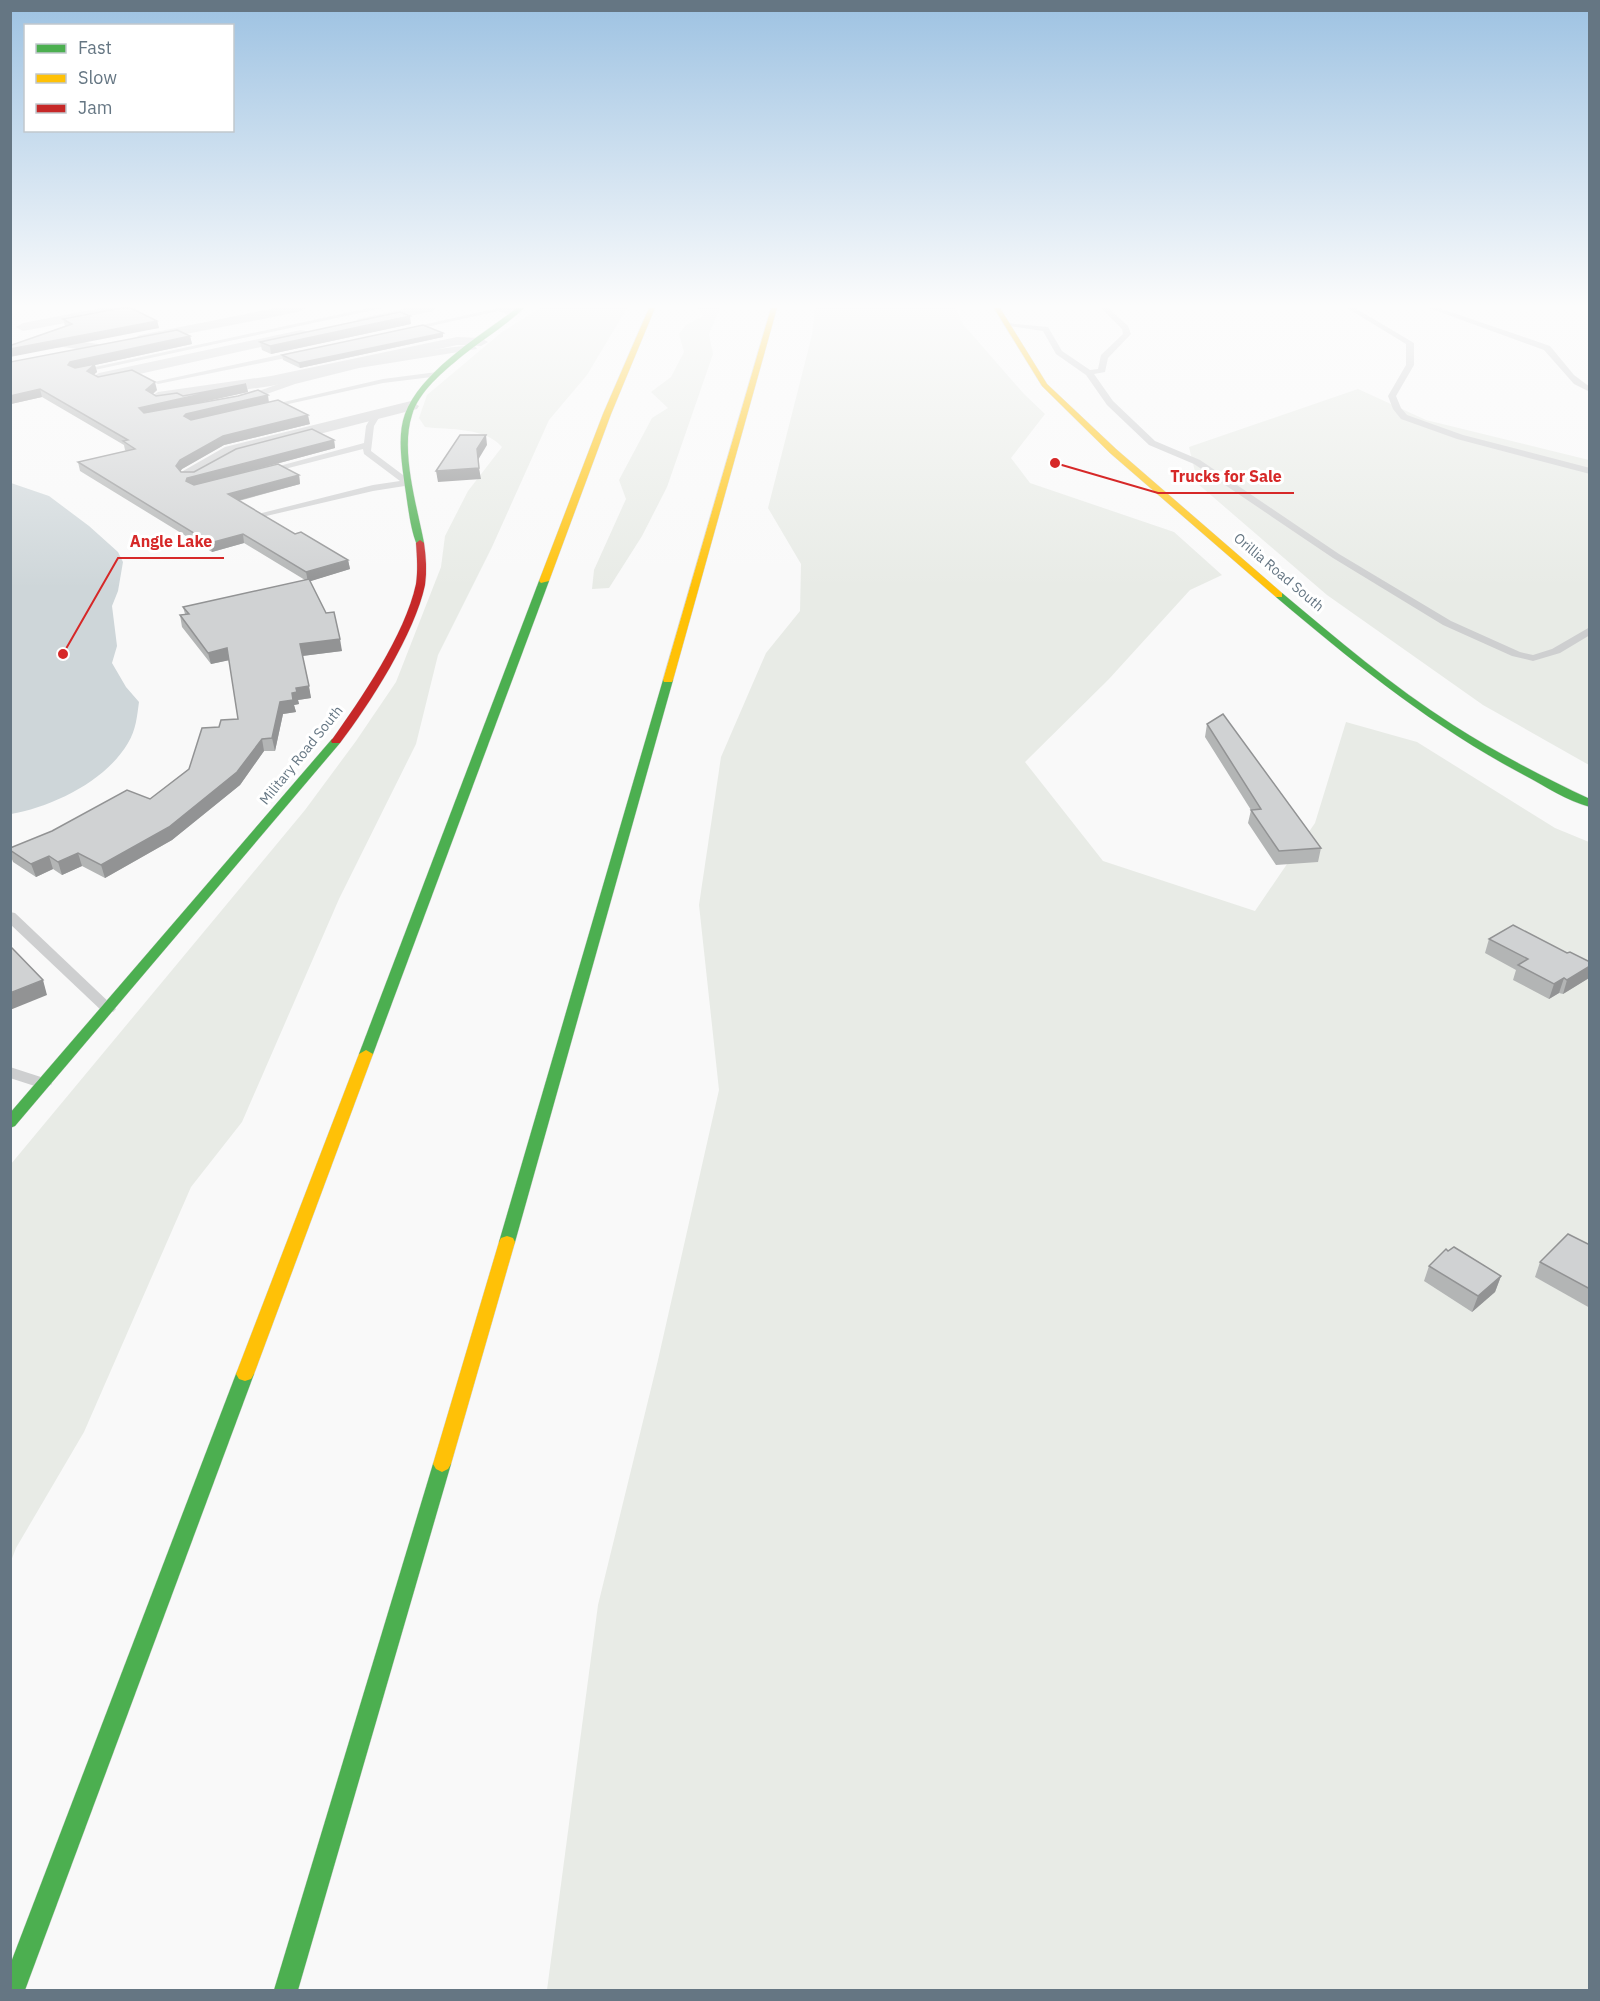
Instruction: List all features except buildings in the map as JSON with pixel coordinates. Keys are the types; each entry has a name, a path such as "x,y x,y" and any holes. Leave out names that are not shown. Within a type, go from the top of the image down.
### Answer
{"main road":[{"name":"Military Road South","path":"10,1124 352,722 378,677 403,630 420,587 422,554 408,483 405,436 407,417 413,401"},
{"path":"13,1990 613,401"},
{"path":"286,1990 494,1288 747,401"},
{"name":"Orillia Road South","path":"1061,401 1104,442 1361,663 1471,741 1538,779 1590,804"}],"street":[{"path":"189,475 231,451 411,406"}],"lane":[{"path":"260,409 293,401"},
{"path":"1109,401 1152,443 1197,462 1336,556 1447,622 1516,654 1533,658 1556,651 1590,630"},
{"path":"1394,401 1397,410 1404,417 1460,437 1590,471"},
{"path":"376,416 370,426 367,452 408,483"},
{"path":"252,474 367,445"},
{"path":"265,515 373,488 408,483"},
{"path":"10,916 108,1009"},
{"path":"10,1072 44,1084"}],"shaded area":[{"path":"425,401 565,401 549,420 492,547 438,655 416,744 339,899 242,1122 191,1187 84,1432 16,1548 11,1561 11,1164 305,810 396,682 441,567 445,536 468,491 502,447 495,441 477,433 425,427 419,418"},
{"path":"661,401 697,401 667,487 642,536 609,588 592,589 594,570 626,499 619,480 652,418 668,408"},
{"path":"795,401 1032,401 1045,414 1011,458 1030,483 1174,532 1222,575 1190,590 1109,679 1025,762 1103,861 1255,911 1315,823 1346,722 1417,742 1555,828 1589,842 1589,1990 547,1990 598,1605 658,1360 719,1090 699,905 721,757 766,653 800,611 801,564 768,508"},
{"path":"1322,401 1385,401 1426,420 1589,460 1589,765 1483,705 1327,595 1198,484 1189,447"},
{"path":"11,483 49,496 89,526 118,552 123,562 118,591 112,606 117,646 112,663 126,687 139,702 131,738 118,757 106,769 77,790 43,805 11,814"}],"traffic: fast":[{"path":"415,401 405,428 405,444 411,496 420,543"},
{"path":"366,1054 544,581"},
{"path":"1279,595 1373,672 1448,726 1516,767 1590,804"},
{"path":"507,1242 668,680"},
{"path":"10,1123 336,741"},
{"path":"13,1990 245,1374"},
{"path":"286,1990 442,1464"}],"traffic: slow":[{"path":"544,581 612,401"},
{"path":"668,680 747,401"},
{"path":"1061,401 1113,451 1279,595"},
{"path":"245,1374 366,1054"},
{"path":"442,1464 507,1242"}],"traffic: jam":[{"path":"336,741 372,689 413,607 420,584 422,566 420,543"}],"place":[{"name":"Trucks for Sale","path":"1055,463"},
{"name":"Angle Lake","path":"63,654"}]}
